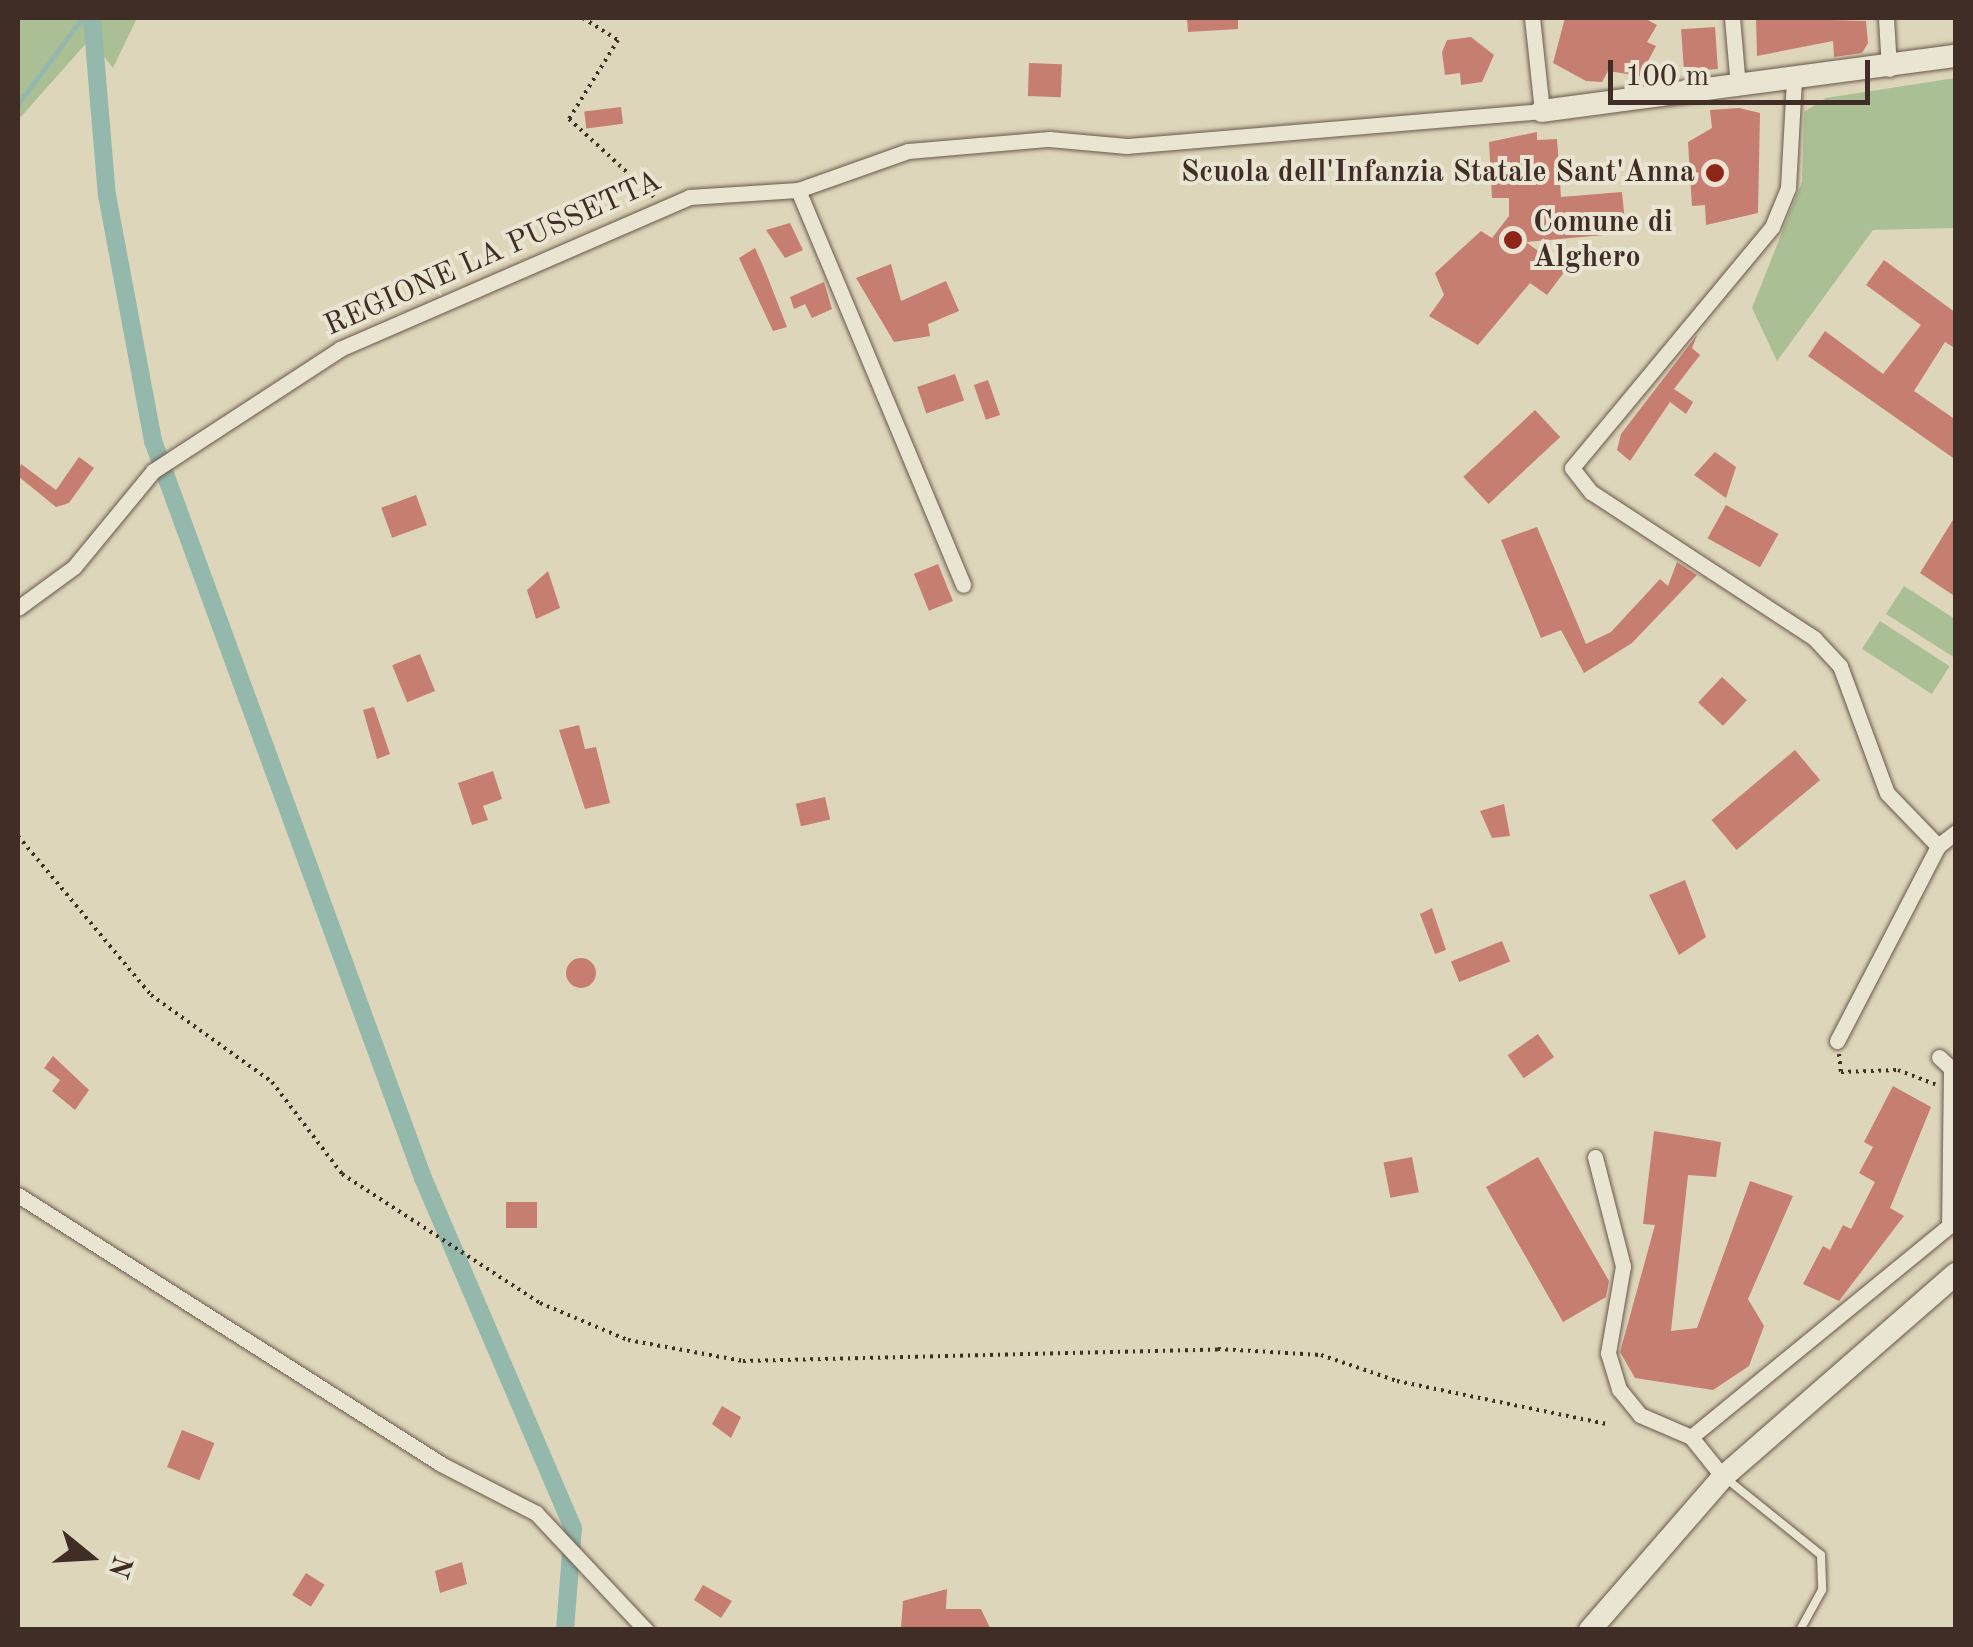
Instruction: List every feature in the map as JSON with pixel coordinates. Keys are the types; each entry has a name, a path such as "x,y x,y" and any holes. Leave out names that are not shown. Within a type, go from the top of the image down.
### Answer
{"main road":[{"path":"1542,111 1889,68 1956,56"},
{"path":"1590,1630 1723,1477 1956,1274"}],"street":[{"path":"1532,18 1542,111"},
{"path":"1732,18 1738,87"},
{"path":"1886,18 1889,68"},
{"path":"1794,80 1788,188 1772,227 1572,468 1590,492 1814,638 1840,666 1887,794 1938,846"},
{"name":"REGIONE LA PUSSETTA","path":"18,608 74,567 153,470 340,349 689,197 798,190 908,151 1049,139 1127,146 1372,120 1542,111"},
{"path":"798,190 963,585"},
{"path":"1837,1041 1938,846 1956,832"},
{"path":"1690,1437 1952,1226 1951,1068 1939,1057"},
{"path":"1595,1156 1623,1266 1612,1371 1640,1415 1690,1437 1723,1477"},
{"path":"18,1195 560,1534 646,1630"}],"lane":[{"path":"1723,1477 1821,1555 1822,1590 1800,1630"}],"path":[{"path":"583,18 618,40 569,119 665,207"},
{"path":"18,836 150,995 272,1082 342,1174 540,1303 628,1340 743,1361 1218,1348 1321,1354 1397,1381 1607,1424"},
{"path":"1837,1041 1841,1072 1898,1070 1951,1096"}],"green space":[{"path":"18,18 137,18 113,68 90,39 18,120"},
{"path":"1955,78 1955,228 1873,230 1777,361 1752,308 1802,182 1804,112 1826,98"},
{"path":"1904,586 1955,619 1955,658 1886,614"},
{"path":"1880,621 1950,666 1932,694 1862,649"}],"building":[{"path":"1187,18 1238,18 1238,29 1188,32"},
{"path":"1565,18 1644,18 1657,25 1647,42 1656,46 1640,76 1608,71 1602,82 1586,81 1553,63"},
{"path":"1756,18 1866,21 1868,43 1862,53 1834,57 1833,41 1757,56"},
{"path":"1715,27 1718,69 1684,71 1681,29"},
{"path":"1471,37 1494,55 1482,82 1461,85 1460,73 1445,75 1442,52 1447,40"},
{"path":"1029,63 1062,64 1061,97 1028,96"},
{"path":"621,107 623,124 586,128 584,112"},
{"path":"1739,108 1760,113 1758,213 1706,225 1705,205 1692,206 1688,142 1712,128 1710,110"},
{"name":"Comune di Alghero","path":"1537,132 1537,140 1557,139 1561,197 1622,192 1626,233 1526,242 1565,271 1547,295 1530,283 1478,345 1429,316 1444,295 1435,273 1481,231 1492,238 1509,216 1509,198 1492,198 1489,142"},
{"path":"790,223 803,250 785,258 766,230"},
{"path":"755,248 787,327 773,331 739,258"},
{"path":"1884,260 1956,313 1956,349 1945,342 1914,391 1956,420 1956,460 1808,356 1825,331 1883,374 1921,325 1866,285"},
{"path":"891,264 901,301 946,281 959,311 928,324 930,336 894,342 856,278"},
{"path":"824,282 832,309 812,318 805,304 794,309 790,297"},
{"path":"1697,335 1692,348 1700,355 1674,389 1693,402 1686,414 1670,402 1630,461 1617,450 1621,434"},
{"path":"955,374 964,400 926,413 917,387"},
{"path":"988,380 1000,415 986,420 974,385"},
{"path":"1535,410 1560,437 1489,504 1463,477"},
{"path":"1715,452 1736,467 1726,498 1694,475"},
{"path":"79,457 94,468 69,503 56,507 18,476 21,464 56,490"},
{"path":"416,495 427,525 392,538 381,508"},
{"path":"1726,505 1778,534 1760,567 1708,538"},
{"path":"1956,515 1956,597 1920,573"},
{"path":"1537,527 1586,644 1611,632 1660,579 1668,586 1677,562 1697,575 1632,643 1584,673 1561,630 1541,638 1501,540"},
{"path":"938,564 953,601 929,611 914,574"},
{"path":"548,571 560,608 536,619 527,590"},
{"path":"420,654 435,691 407,702 392,665"},
{"path":"1722,677 1747,700 1723,726 1698,703"},
{"path":"374,707 390,754 377,759 363,710"},
{"path":"579,725 585,749 596,747 610,803 585,809 559,730"},
{"path":"1795,750 1820,780 1737,850 1712,820"},
{"path":"493,771 502,799 483,806 488,820 472,825 458,783"},
{"path":"825,797 830,819 801,826 796,804"},
{"path":"1504,804 1510,836 1492,838 1480,811"},
{"path":"1685,880 1706,937 1679,955 1649,895"},
{"path":"1432,908 1446,950 1435,954 1420,914"},
{"path":"1502,941 1510,961 1459,982 1451,962"},
{"path":"581,958 592,962 596,973 592,984 581,988 570,984 566,973 570,962"},
{"path":"1538,1034 1554,1057 1524,1078 1508,1055"},
{"path":"53,1056 89,1090 75,1110 52,1091 60,1080 44,1068"},
{"path":"1893,1086 1931,1107 1890,1208 1904,1216 1839,1301 1803,1284 1823,1246 1830,1250 1843,1225 1851,1229 1875,1182 1859,1173 1873,1147 1864,1142"},
{"path":"1654,1131 1721,1142 1716,1177 1688,1175 1671,1331 1697,1328 1750,1181 1793,1196 1748,1299 1764,1326 1749,1366 1713,1390 1635,1378 1620,1352 1655,1225 1643,1224"},
{"path":"1412,1157 1419,1192 1390,1198 1384,1163"},
{"path":"1538,1157 1609,1281 1606,1297 1563,1322 1486,1187"},
{"path":"506,1202 537,1202 537,1228 506,1228"},
{"path":"722,1406 741,1417 731,1438 712,1424"},
{"path":"182,1430 214,1443 199,1480 167,1467"},
{"path":"462,1562 467,1584 440,1593 435,1571"},
{"path":"306,1573 325,1585 311,1607 292,1595"},
{"path":"703,1585 732,1601 721,1618 694,1600"},
{"path":"947,1589 946,1609 981,1609 991,1630 901,1627 903,1601"}],"waterway":[{"path":"18,104 82,18"},
{"path":"92,18 107,195 153,441 423,1178 573,1528 565,1630"}],"place":[{"name":"Scuola dell'Infanzia Statale Sant'Anna","path":"1715,173"},
{"name":"Comune di Alghero","path":"1513,240"}]}
